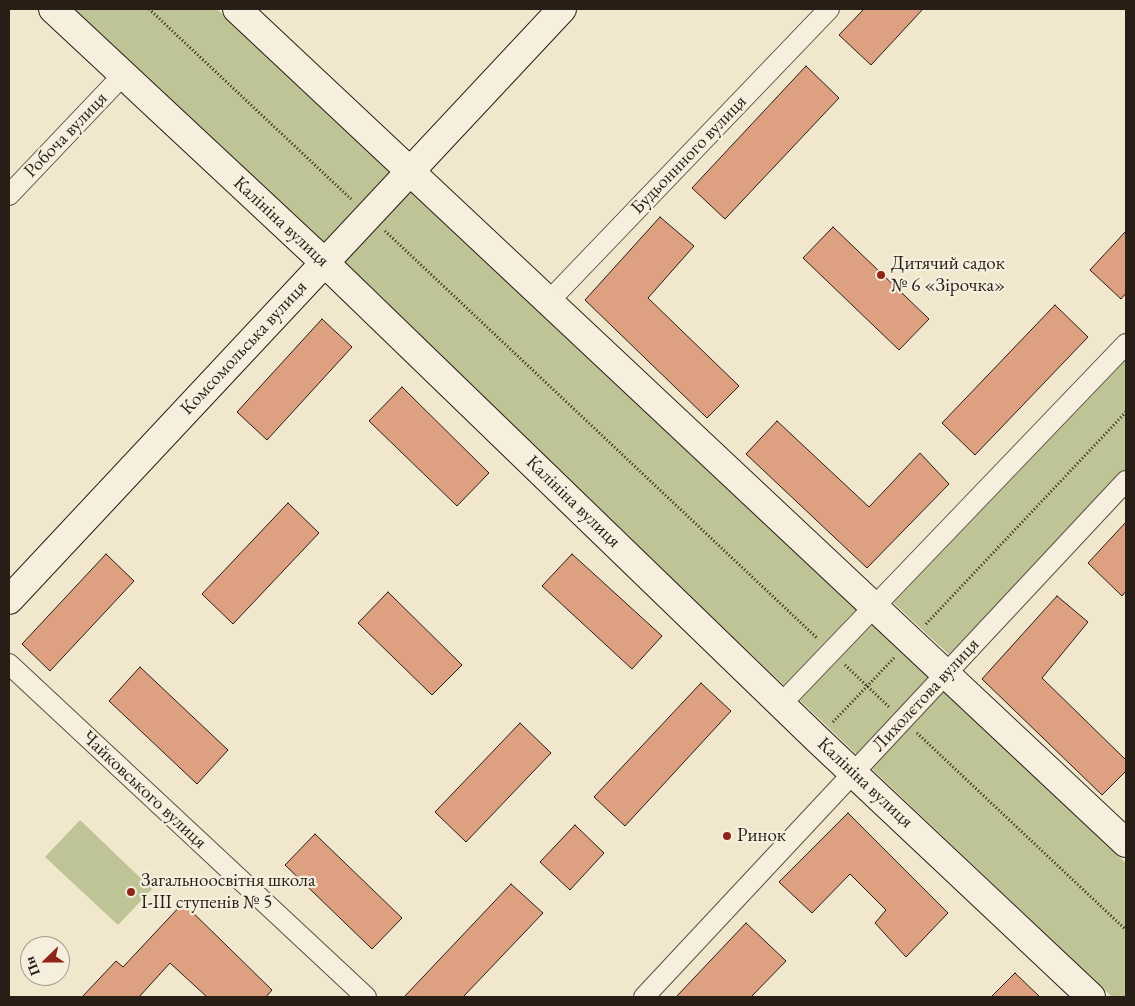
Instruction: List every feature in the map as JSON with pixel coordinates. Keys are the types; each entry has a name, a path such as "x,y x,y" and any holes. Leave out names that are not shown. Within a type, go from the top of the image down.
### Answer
{"main road":[{"name":"Калініна вулиця","path":"53,9 324,262 817,739 1091,997"},
{"path":"237,9 1126,842"},
{"name":"Комсомольська вулиця","path":"9,600 562,9"}],"street":[{"name":"Будьоннного вулиця","path":"549,301 829,9"},
{"name":"Робоча вулиця","path":"9,195 123,75"},
{"path":"782,704 1126,344"},
{"name":"Лихолєтова вулиця","path":"644,997 902,719 1126,482"},
{"name":"Чайковського вулиця","path":"9,664 361,996"}],"path":[{"path":"149,9 1126,930"},
{"path":"817,739 1126,412"}],"green space":[{"path":"72,9 217,9 1126,863 1126,997 1112,997"},
{"path":"1126,344 1126,481 957,662 886,596"},
{"path":"80,820 152,889 118,925 45,857"}],"building":[{"path":"864,9 923,9 871,65 839,35"},
{"path":"806,66 839,98 725,219 692,188"},
{"path":"660,217 694,246 648,298 739,386 707,418 585,300"},
{"path":"833,227 929,319 899,350 803,258"},
{"path":"1126,231 1126,293 1121,299 1090,270"},
{"path":"1055,305 1088,337 975,455 942,423"},
{"path":"322,319 352,347 267,440 237,412"},
{"path":"402,387 489,473 457,506 369,421"},
{"path":"777,421 869,507 920,453 949,484 867,568 746,454"},
{"path":"288,503 319,533 233,624 202,594"},
{"path":"1126,522 1126,591 1122,596 1088,563"},
{"path":"106,554 134,581 50,671 22,644"},
{"path":"572,554 662,636 632,669 542,586"},
{"path":"388,592 462,665 432,695 358,623"},
{"path":"1057,596 1088,622 1042,678 1126,760 1126,771 1102,795 982,679"},
{"path":"140,667 228,750 197,784 109,701"},
{"path":"701,683 731,711 625,826 594,797"},
{"path":"520,723 551,753 466,842 435,812"},
{"path":"848,813 948,913 906,957 875,923 886,910 850,874 812,913 779,882"},
{"path":"575,825 604,853 570,890 540,862"},
{"path":"315,834 402,918 372,949 285,865"},
{"path":"511,884 543,913 463,997 404,997"},
{"path":"183,903 272,990 266,997 207,997 170,963 139,997 82,997 116,961 123,967"},
{"path":"746,923 786,961 751,997 676,997"},
{"path":"1015,973 1040,997 991,997"}],"place":[{"name":"Дитячий садок № 6 «Зірочка»","path":"881,275"},
{"name":"Ринок","path":"727,836"},
{"name":"Загальноосвітня школа І-ІІІ ступенів № 5","path":"131,892"}]}
